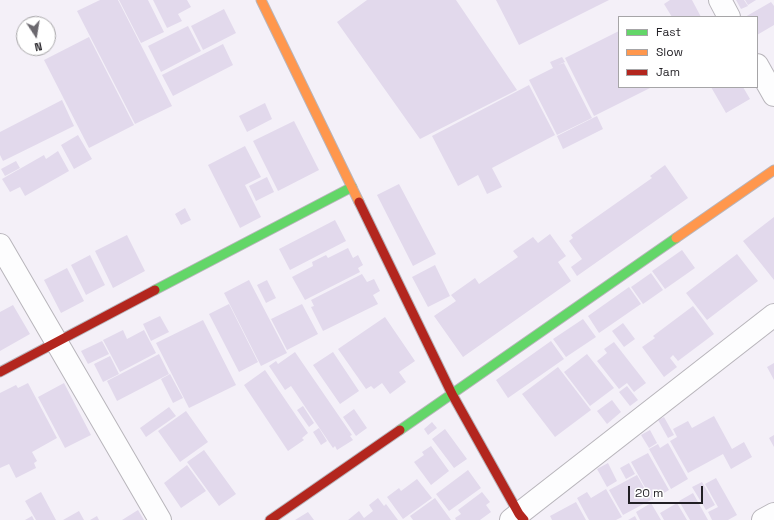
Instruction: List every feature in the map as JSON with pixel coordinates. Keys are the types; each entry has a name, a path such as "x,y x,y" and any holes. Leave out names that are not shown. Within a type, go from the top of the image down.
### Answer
{"street":[{"path":"261,0 452,394 518,518 774,315"},
{"path":"720,0 728,16"},
{"path":"758,68 774,95"},
{"path":"270,520 774,170"},
{"path":"0,372 352,188"},
{"path":"0,244 160,520"},
{"path":"763,520 774,514"}],"building":[{"path":"100,0 118,0 172,106 135,124 77,11"},
{"path":"119,0 148,0 164,32 141,43"},
{"path":"153,0 187,0 191,7 178,14 182,21 167,28"},
{"path":"367,0 456,0 517,90 420,139 337,22"},
{"path":"496,0 609,0 519,45"},
{"path":"670,0 692,0 700,16 671,16 664,4"},
{"path":"736,0 744,0 748,6 741,9"},
{"path":"745,0 756,0 748,5"},
{"path":"771,2 774,6 774,25 758,34 758,16 747,16"},
{"path":"224,9 236,33 203,50 191,26"},
{"path":"188,26 201,51 161,72 148,46"},
{"path":"618,32 618,88 650,88 594,116 565,58"},
{"path":"89,37 134,125 89,148 44,60 52,56 56,56 56,54"},
{"path":"223,44 233,65 173,96 162,75"},
{"path":"562,57 565,62 558,65 564,63 592,118 557,135 529,80 553,68 550,62"},
{"path":"529,85 555,135 492,168 502,187 487,194 478,175 458,186 432,136"},
{"path":"712,88 744,88 750,99 726,113"},
{"path":"62,100 74,126 3,161 0,155 0,132"},
{"path":"265,103 272,119 247,132 239,116"},
{"path":"597,116 603,129 563,149 557,136"},
{"path":"294,121 319,170 278,191 253,141"},
{"path":"78,135 92,159 74,169 61,145"},
{"path":"245,146 261,177 245,185 261,217 240,228 208,165"},
{"path":"58,151 69,171 25,196 20,187 10,192 2,179 44,155 46,159"},
{"path":"16,161 20,168 5,176 1,169"},
{"path":"665,165 688,198 577,276 571,267 582,259 569,241 573,238 571,235 652,178 650,176"},
{"path":"267,177 274,192 256,201 249,186"},
{"path":"399,184 436,254 413,266 377,195"},
{"path":"185,208 191,220 181,225 175,214"},
{"path":"774,217 774,280 743,241"},
{"path":"335,220 346,241 290,270 279,249"},
{"path":"550,234 566,256 558,262 571,281 463,357 434,316 456,301 451,295 475,278 479,284 518,257 513,251 533,237 538,243"},
{"path":"127,235 145,271 113,288 95,251"},
{"path":"348,248 353,258 358,255 363,265 358,268 360,272 305,300 292,277 313,266 312,262 326,255 328,258"},
{"path":"682,250 695,268 665,289 652,271"},
{"path":"737,254 758,281 707,320 686,293"},
{"path":"90,255 105,285 86,295 71,265"},
{"path":"435,265 450,296 428,307 412,277"},
{"path":"67,268 84,301 61,313 44,280"},
{"path":"651,273 663,290 643,304 631,287"},
{"path":"362,274 367,282 374,279 380,291 373,295 378,304 323,331 311,307 314,306 311,300"},
{"path":"249,280 287,353 261,366 224,293"},
{"path":"267,280 276,298 266,303 257,285"},
{"path":"629,287 641,304 599,333 588,316"},
{"path":"229,304 258,362 239,372 209,314"},
{"path":"302,304 318,334 287,350 271,319"},
{"path":"13,305 30,334 0,351 0,312"},
{"path":"693,306 714,334 678,361 673,355 670,358 677,367 664,377 642,347 655,338 653,336"},
{"path":"160,316 169,332 151,341 143,324"},
{"path":"385,317 415,361 399,372 406,382 390,394 382,383 374,389 371,386 366,389 338,349"},
{"path":"583,319 596,337 566,357 553,339"},
{"path":"203,320 236,385 189,408 156,343"},
{"path":"623,323 635,339 624,347 612,331"},
{"path":"123,330 127,339 144,330 156,353 120,372 103,340"},
{"path":"102,341 109,354 88,364 81,351"},
{"path":"551,341 564,359 508,398 496,380"},
{"path":"614,342 646,383 634,392 627,383 619,389 597,361 607,353 604,349"},
{"path":"295,352 352,435 350,436 353,440 337,450 335,446 333,448 291,386 285,390 269,366 276,361 278,364"},
{"path":"333,352 359,391 340,404 313,365"},
{"path":"159,354 169,374 117,401 107,381"},
{"path":"587,354 614,388 590,406 564,372"},
{"path":"110,356 119,374 103,382 94,364"},
{"path":"774,363 774,380 767,367"},
{"path":"558,367 591,410 555,437 522,394"},
{"path":"265,370 308,433 302,438 304,440 288,451 244,385"},
{"path":"170,374 183,398 173,403 161,379"},
{"path":"28,383 57,438 32,452 37,461 34,463 36,468 16,478 9,464 0,468 0,393 16,385 18,388"},
{"path":"64,383 91,435 65,448 38,397"},
{"path":"627,386 638,400 630,406 619,392"},
{"path":"612,400 621,412 607,424 597,411"},
{"path":"303,406 314,423 309,427 297,410"},
{"path":"169,407 176,416 146,437 140,428"},
{"path":"354,409 367,428 356,436 343,417"},
{"path":"186,411 208,442 180,462 158,431"},
{"path":"714,416 732,449 744,442 752,457 731,469 723,454 688,473 670,441 677,437 673,429 688,421 692,428"},
{"path":"664,417 674,435 668,438 658,420"},
{"path":"432,422 437,428 428,435 424,429"},
{"path":"319,428 327,441 321,445 313,432"},
{"path":"445,429 467,459 454,468 432,439"},
{"path":"650,430 657,443 649,448 641,435"},
{"path":"774,435 774,447 769,438"},
{"path":"668,443 688,479 671,489 649,449 658,444 660,448"},
{"path":"431,446 449,471 431,485 414,462 424,455 422,452"},
{"path":"204,450 236,494 219,506 187,462"},
{"path":"648,453 669,490 652,500 631,462"},
{"path":"608,463 617,481 607,487 597,469"},
{"path":"629,463 635,474 626,479 620,468"},
{"path":"187,465 206,491 181,508 164,483"},
{"path":"468,470 481,488 449,511 436,494"},
{"path":"637,475 651,500 623,515 609,490"},
{"path":"716,478 737,515 728,520 712,520 708,512 718,507 705,484"},
{"path":"417,479 432,498 403,519 387,497 399,488 401,491"},
{"path":"702,482 715,505 706,510 692,487"},
{"path":"606,489 622,517 616,520 589,520 577,498 587,492 591,498"},
{"path":"41,492 56,520 36,520 25,501"},
{"path":"482,492 490,502 486,505 491,512 480,520 456,520 455,518 461,514 458,510"},
{"path":"693,493 708,520 690,520 679,501"},
{"path":"378,498 384,506 386,504 398,520 348,520 359,511 364,518 373,511 369,505"},
{"path":"435,498 451,520 413,520 410,516"},
{"path":"576,502 586,520 552,520 550,516"},
{"path":"651,503 661,520 640,520 636,512"},
{"path":"677,503 687,520 664,520 660,513"},
{"path":"138,510 144,520 122,520"},
{"path":"79,511 84,520 63,520"},
{"path":"308,512 314,520 295,520"},
{"path":"32,516 34,520 25,520"},
{"path":"97,516 99,520 90,520"},
{"path":"635,516 637,520 628,520"}],"traffic: fast":[{"path":"155,290 352,187"},
{"path":"400,430 676,238"}],"traffic: slow":[{"path":"261,0 359,202"},
{"path":"676,238 774,170"}],"traffic: jam":[{"path":"359,202 452,394 519,514 524,520"},
{"path":"0,372 155,290"},
{"path":"270,520 400,430"}]}
